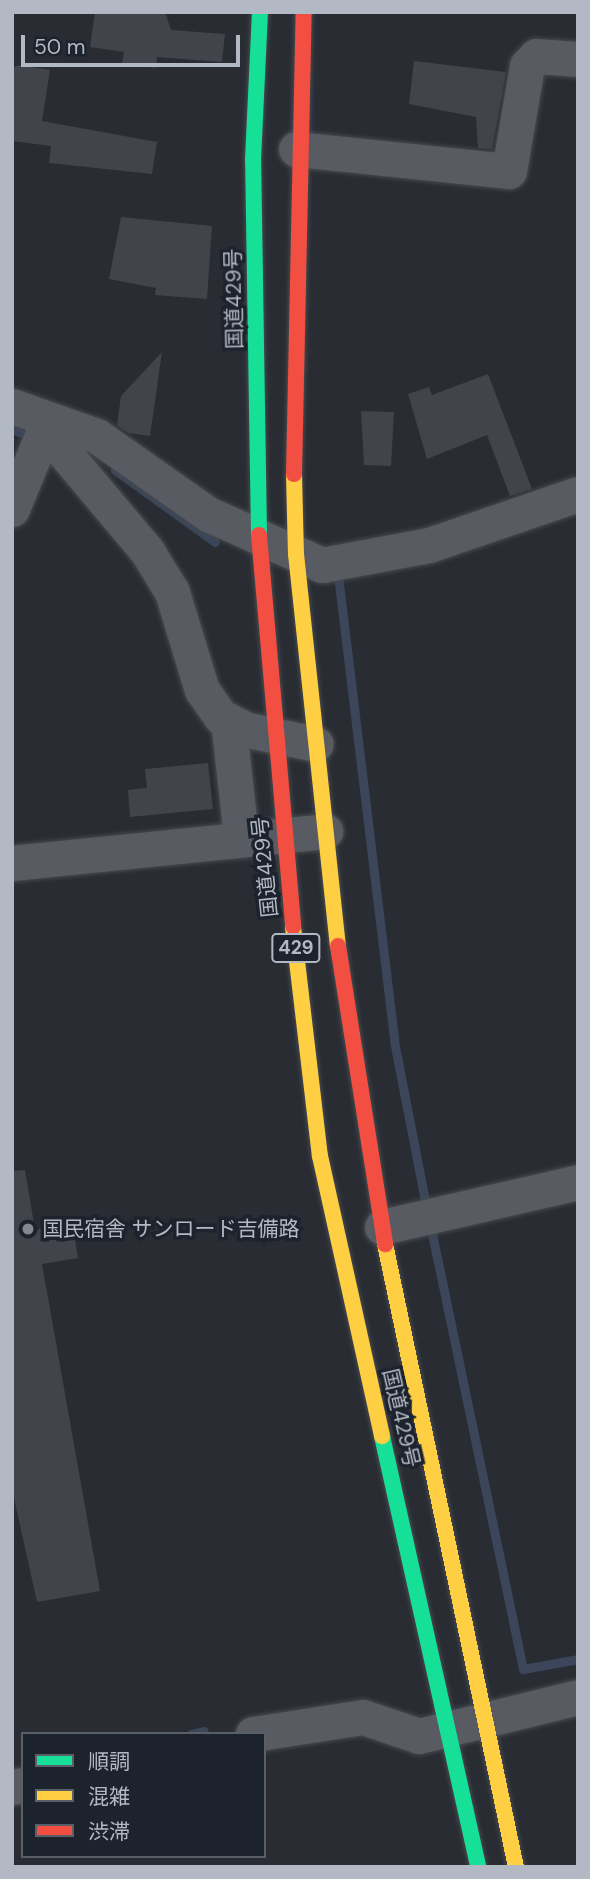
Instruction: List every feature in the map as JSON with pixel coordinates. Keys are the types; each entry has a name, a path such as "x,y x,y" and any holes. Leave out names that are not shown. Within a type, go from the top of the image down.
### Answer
{"highway":[{"name":"国道429号","path":"260,12 255,120 259,538 272,735 282,834 320,1156 450,1728 478,1867"},
{"name":"国道429号","path":"304,12 289,129 296,554 346,1017 382,1227 516,1867"},
{"path":"255,120 289,129"}],"street":[{"path":"289,129 509,171 527,66 536,56 578,59"},
{"path":"12,406 97,436 208,514 322,565 429,545 578,494"},
{"path":"12,509 54,423"},
{"path":"54,423 63,451 147,551 172,592 202,690 228,720 272,735 316,744"},
{"path":"228,720 241,836"},
{"path":"12,863 241,836 325,831"},
{"path":"382,1227 578,1182"},
{"path":"266,1732 363,1717 419,1735 578,1697"}],"building":[{"path":"95,12 165,12 171,30 225,34 222,62 157,57 156,68 122,63 124,52 90,47"},
{"path":"414,61 506,72 492,149 478,148 476,117 409,104"},
{"path":"19,65 50,70 42,121 157,142 152,174 49,163 51,146 12,141 12,68"},
{"path":"121,217 212,226 207,299 155,295 156,288 109,279"},
{"path":"162,352 150,436 128,433 117,425 121,396"},
{"path":"488,374 532,489 510,496 487,435 427,459 408,394 429,387 432,395"},
{"path":"361,411 394,412 391,466 364,465"},
{"path":"208,763 213,809 130,817 128,790 147,788 145,769"},
{"path":"25,1170 35,1230 72,1223 78,1258 42,1264 100,1591 37,1602 12,1489 12,1171"}],"waterway":[{"path":"12,429 32,438"},
{"path":"115,470 215,542"},
{"path":"338,575 394,1041 427,1210"},
{"path":"430,1224 523,1669 578,1659"},
{"path":"200,1732 204,1731"}],"traffic: fast":[{"path":"259,535 253,160 260,12"},
{"path":"382,1436 478,1867"}],"traffic: slow":[{"path":"294,474 296,554 338,946"},
{"path":"293,927 320,1156 382,1436"},
{"path":"385,1244 516,1867"}],"traffic: jam":[{"path":"294,474 304,12"},
{"path":"259,535 293,927"},
{"path":"338,946 385,1244"}],"place":[{"name":"国民宿舎 サンロード吉備路","path":"28,1229"}]}
